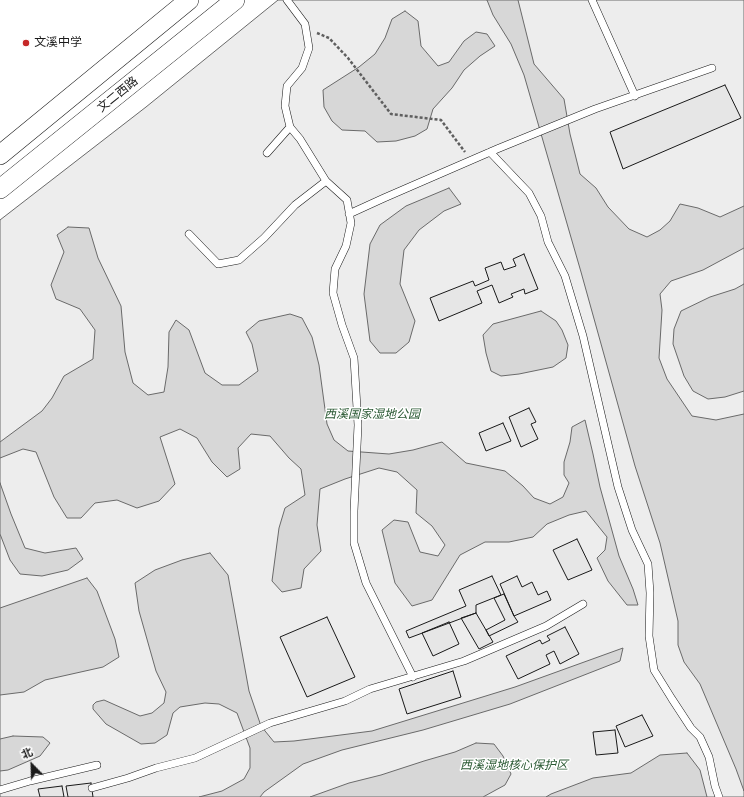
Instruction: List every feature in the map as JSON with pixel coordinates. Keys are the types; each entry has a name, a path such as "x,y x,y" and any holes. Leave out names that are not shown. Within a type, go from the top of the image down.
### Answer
{"main road":[{"path":"0,155 189,0"},
{"path":"196,0 207,22"},
{"name":"文二西路","path":"0,189 235,0"}],"lane":[{"path":"287,0 305,24 310,48 302,68 287,86 284,106 290,127 300,139 326,181 347,200 350,214 351,223 346,246 335,269 333,293 342,325 354,358 357,412 354,543 366,583 412,677"},
{"path":"592,0 635,96"},
{"path":"350,214 533,134 712,68"},
{"path":"267,153 290,127"},
{"path":"490,152 529,194 541,216 548,242 565,276 583,336 618,487 632,530 648,564 650,593 649,636 654,670 687,722 700,737 709,757 715,786 719,797"},
{"path":"189,234 218,264 239,260 264,238 295,205 326,181"},
{"path":"92,788 194,758 270,723 346,701 370,689 464,661 546,626 583,604"},
{"path":"0,790 30,781 97,766"}],"path":[{"path":"306,28 329,38 354,66 391,114 441,120 459,146 472,160"}],"green space":[{"name":"西溪国家湿地公园","path":"278,0 744,0 744,797 0,797 0,220 146,107"}],"shaded area":[{"path":"487,0 518,0 534,64 564,99 570,134 580,174 596,188 608,207 629,229 647,237 660,230 670,221 680,204 698,208 720,217 744,206 744,248 703,270 671,281 660,294 662,310 659,358 667,379 692,416 716,420 744,414 744,791 700,684 684,662 678,645 678,621 660,543 635,466 524,75 511,44 493,15"},
{"path":"405,11 418,21 421,46 438,66 449,62 464,41 476,32 487,34 495,46 480,56 464,70 452,88 433,109 427,129 415,136 396,141 377,142 365,131 342,130 332,121 324,107 323,90 359,67 375,54 385,38 392,19"},
{"path":"449,188 461,204 444,211 419,230 404,250 400,284 415,321 409,342 396,353 380,353 370,341 364,294 370,244 380,225 406,206"},
{"path":"68,227 89,228 98,258 121,306 125,352 133,383 148,395 164,392 168,367 169,332 176,320 189,330 205,373 222,385 239,385 258,371 252,344 246,332 259,321 290,314 302,318 312,337 319,365 327,424 334,440 348,451 389,454 413,450 442,442 466,463 505,471 523,486 534,498 550,504 563,497 569,483 564,475 564,462 570,442 572,427 585,420 600,487 619,556 638,605 627,605 608,581 597,558 605,550 607,537 586,511 569,515 547,524 533,537 509,542 485,542 460,555 432,600 412,606 395,583 382,530 394,520 408,522 420,552 438,556 445,545 432,526 416,513 417,490 397,472 379,468 320,489 317,525 321,551 304,569 301,588 282,592 272,581 279,528 285,508 305,495 301,469 289,458 270,436 251,434 238,448 240,469 227,477 212,462 197,438 180,429 160,437 175,484 159,501 137,508 117,500 95,503 81,518 67,518 54,497 36,452 23,449 0,458 0,442 42,411 52,398 64,376 93,359 95,330 80,309 56,299 51,285 64,252 57,235"},
{"path":"744,284 744,391 725,397 708,399 693,391 684,376 673,344 674,329 681,311 710,297 735,289"},
{"path":"541,311 556,321 562,330 568,345 566,358 553,367 519,374 501,376 491,371 483,335 493,324"},
{"path":"0,483 25,548 45,553 76,548 83,559 68,570 42,576 20,574 10,560 0,534"},
{"path":"210,553 228,575 249,691 261,726 274,742 294,741 372,731 515,687 623,648 620,661 510,704 423,730 342,750 303,764 264,792 260,797 199,797 222,791 244,779 250,768 250,748 237,713 219,704 205,703 180,707 173,713 167,735 155,743 141,744 106,724 93,709 93,705 96,702 104,700 140,716 152,713 164,703 166,692 156,671 139,611 135,583 155,570 182,560"},
{"path":"87,578 97,591 115,639 119,657 103,667 45,680 24,692 0,695 0,608"},
{"path":"13,736 43,737 50,743 40,756 8,770 0,771 0,739"},
{"path":"476,743 494,744 503,756 511,774 505,785 483,797 310,797 349,783 381,775 455,752"},
{"path":"687,753 700,770 707,797 546,797 593,778 631,773 660,755"}],"building":[{"path":"725,85 741,118 623,169 610,132"},
{"path":"524,254 538,289 525,294 524,289 511,294 513,297 499,303 492,285 477,291 482,303 439,321 430,298 473,281 475,286 489,280 485,268 501,262 504,270 516,266 513,259"},
{"path":"529,408 536,422 531,424 538,439 521,447 509,417"},
{"path":"503,423 511,441 486,451 479,433"},
{"path":"577,539 592,570 568,580 553,550"},
{"path":"492,576 501,595 476,605 476,613 409,638 406,631 466,606 459,590"},
{"path":"517,576 522,587 532,582 538,595 547,591 551,600 514,616 500,584"},
{"path":"504,594 518,622 489,636 486,630 505,620 494,598"},
{"path":"476,613 493,642 479,649 461,618"},
{"path":"327,617 355,677 307,697 280,637"},
{"path":"449,622 459,644 433,656 422,633"},
{"path":"565,627 579,654 560,664 554,651 546,655 550,664 518,679 506,656 540,640 542,644 550,640 547,636"},
{"path":"453,671 461,697 407,714 399,689"},
{"path":"642,715 653,736 625,747 616,726"},
{"path":"615,730 618,753 596,755 593,732"},
{"path":"91,783 93,797 68,797 66,786"},
{"path":"62,786 64,797 40,797 38,789"}],"place":[{"name":"文溪中学","path":"26,43"}],"park label":[{"name":"西溪湿地核心保护区","path":"514,766"}]}
